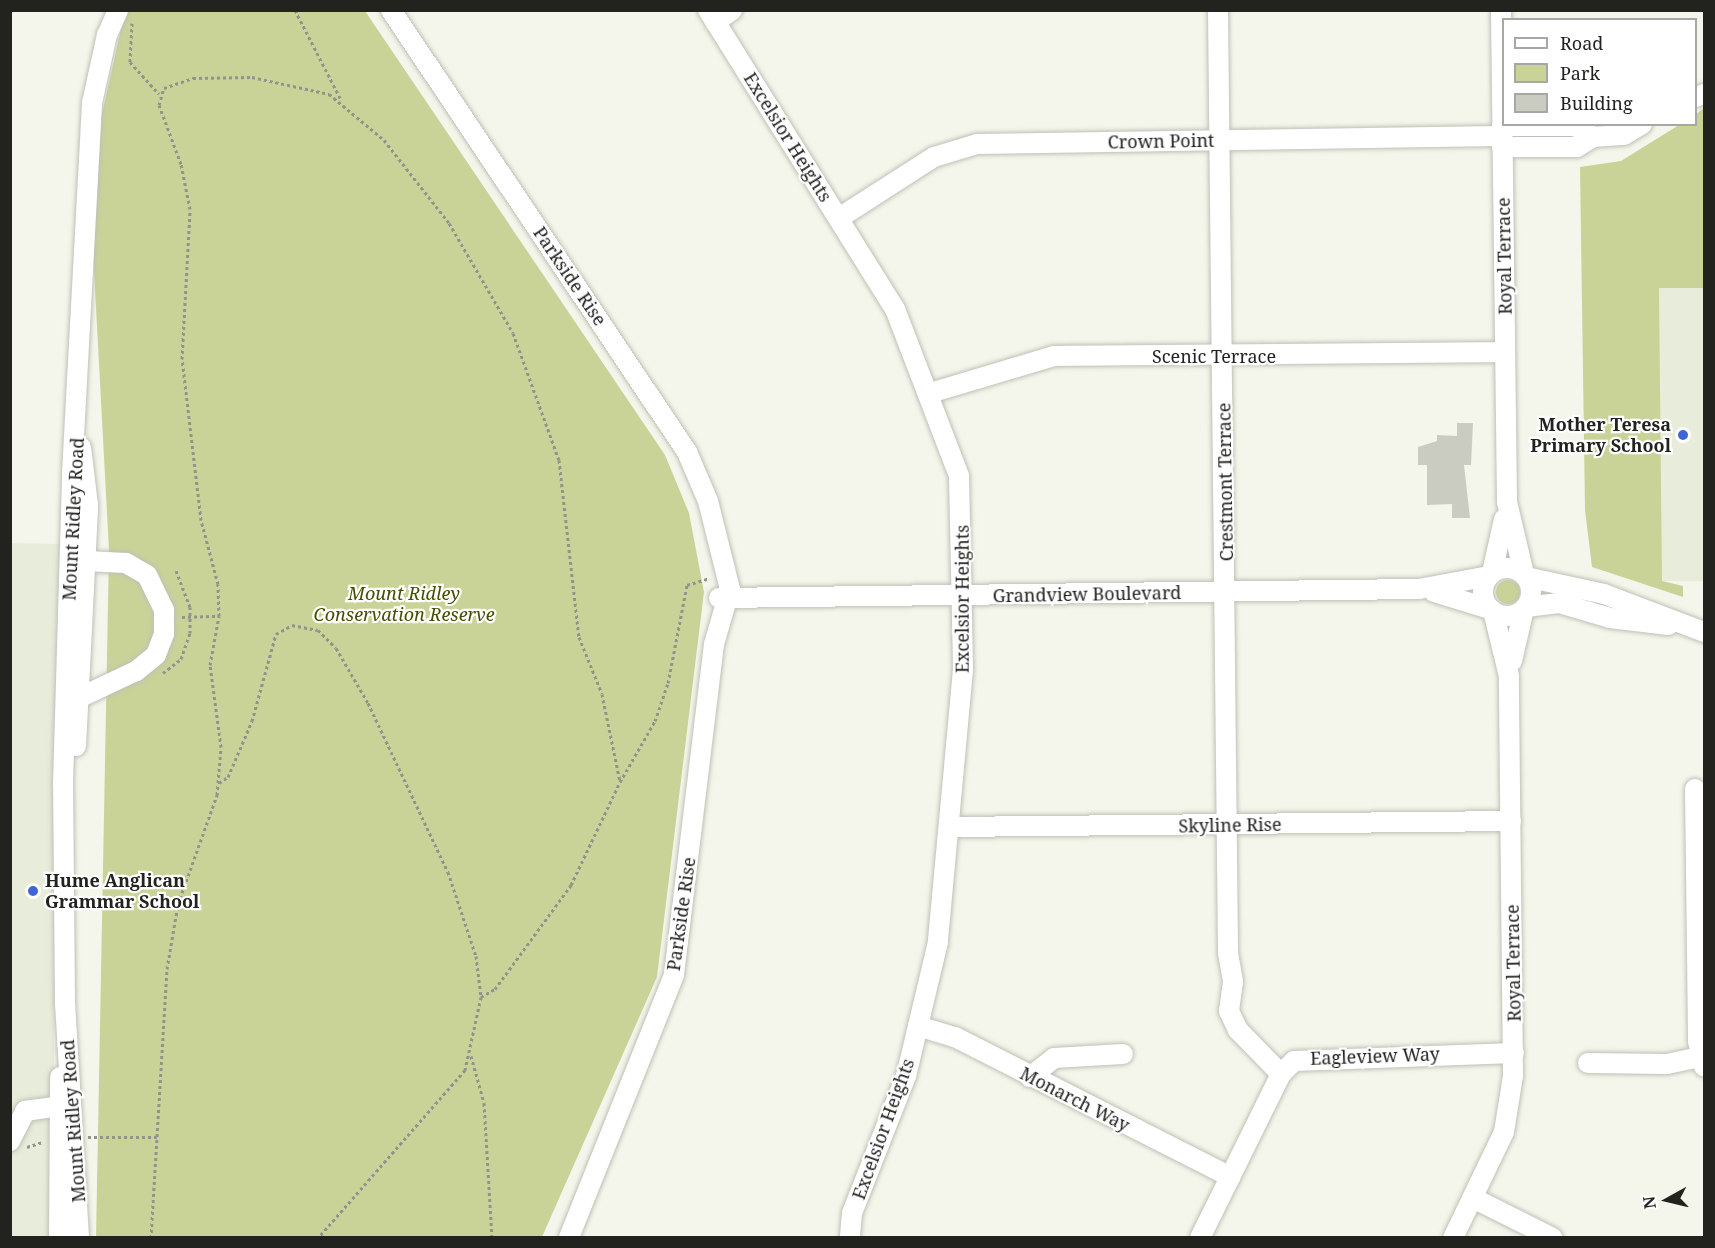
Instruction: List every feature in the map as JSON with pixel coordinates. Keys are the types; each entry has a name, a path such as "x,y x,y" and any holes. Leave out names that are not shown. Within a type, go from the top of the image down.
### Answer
{"street":[{"name":"Mount Ridley Road","path":"58,1238 60,1106 65,1005 69,576 78,428 86,170 92,103 107,35 107,10"},
{"name":"Parkside Rise","path":"391,10 687,452 708,501 719,555 725,598 714,644 674,975 569,1238"},
{"path":"711,16 732,10"},
{"name":"Crestmont Terrace","path":"1218,10 1229,825 1228,953 1231,1021 1281,1074"},
{"name":"Royal Terrace","path":"1500,10 1507,502 1525,576"},
{"name":"Mount Ridley Road","path":"107,35 126,14"},
{"name":"Excelsior Heights","path":"711,16 895,309 930,393 959,476 963,670 938,942 906,1076 852,1213 850,1238"},
{"name":"Crown Point","path":"839,218 934,158 976,144 1502,136 1577,147 1593,137 1624,135 1639,126"},
{"name":"Scenic Terrace","path":"930,393 1046,357 1505,352"},
{"path":"65,844 81,698 86,561 87,484 78,428"},
{"name":"Royal Terrace","path":"1490,575 1507,502"},
{"name":"Parkside Rise","path":"719,555 717,577 725,598"},
{"path":"69,576 86,561 126,563 147,575 161,595 164,634 156,655 136,671 81,698"},
{"path":"1504,568 1525,576 1604,594 1697,630 1620,620 1559,603 1525,608 1505,616 1491,610 1483,596 1490,575 1504,568"},
{"name":"Grandview Boulevard","path":"725,598 1419,589 1490,575"},
{"path":"1525,576 1531,592 1525,608"},
{"name":"Grandview Boulevard","path":"1419,589 1491,610"},
{"name":"Royal Terrace","path":"1453,1238 1504,1132 1514,1053 1509,676 1525,608"},
{"name":"Royal Terrace","path":"1491,610 1509,676"},
{"path":"1588,1063 1667,1064 1702,1061 1695,789"},
{"name":"Skyline Rise","path":"949,827 1511,821"},
{"name":"Mount Ridley Road","path":"65,1005 79,1238"},
{"name":"Monarch Way","path":"918,1026 955,1038 1231,1177"},
{"name":"Eagleview Way","path":"1281,1074 1294,1061 1312,1056 1514,1053"},
{"path":"1030,1077 1054,1058 1123,1054"},
{"path":"1200,1238 1281,1074"},
{"path":"10,1141 26,1111 60,1106"},
{"path":"1473,1198 1553,1238"}],"path":[{"path":"295,10 322,54 342,102"},
{"path":"126,14 130,62 159,94 190,209 182,359 201,520 218,584 219,616 210,665 219,714 219,783 174,920 162,1006 151,1238"},
{"path":"159,94 179,80 252,77 310,86 342,102 384,140 448,222 513,333 559,460 579,637 602,694 620,782"},
{"path":"481,997 495,989 571,885 620,782 655,720 668,683 687,585 717,577"},
{"path":"174,617 219,616"},
{"path":"219,783 228,777 252,721 276,634 292,625 318,630 336,648 368,703 448,872 470,934 481,997 471,1054 457,1082 410,1128 377,1175 318,1238"},
{"path":"471,1054 484,1104 492,1238"}],"shaded area":[{"name":"Mother Teresa Primary School","path":"1659,288 1704,288 1704,581 1659,581"},
{"name":"Hume Anglican Grammar School","path":"11,543 60,544 52,1237 11,1238"}],"green space":[{"name":"Mount Ridley Conservation Reserve","path":"125,11 365,11 665,455 689,513 704,592 657,977 542,1237 96,1238 109,550 93,252 98,132"},
{"path":"1704,108 1704,288 1659,288 1662,581 1683,586 1683,597 1592,567 1585,510 1580,167 1621,161 1677,126 1697,126 1697,113"},
{"path":"1508,580 1517,583 1520,592 1517,601 1508,604 1499,601 1496,592 1499,583"}],"building":[{"path":"1457,423 1473,423 1471,465 1464,465 1470,518 1452,518 1452,504 1427,505 1427,465 1418,465 1418,447 1437,441 1437,435 1457,436"}],"place":[{"name":"Mother Teresa Primary School","path":"1683,435"},
{"name":"Hume Anglican Grammar School","path":"33,891"}]}
